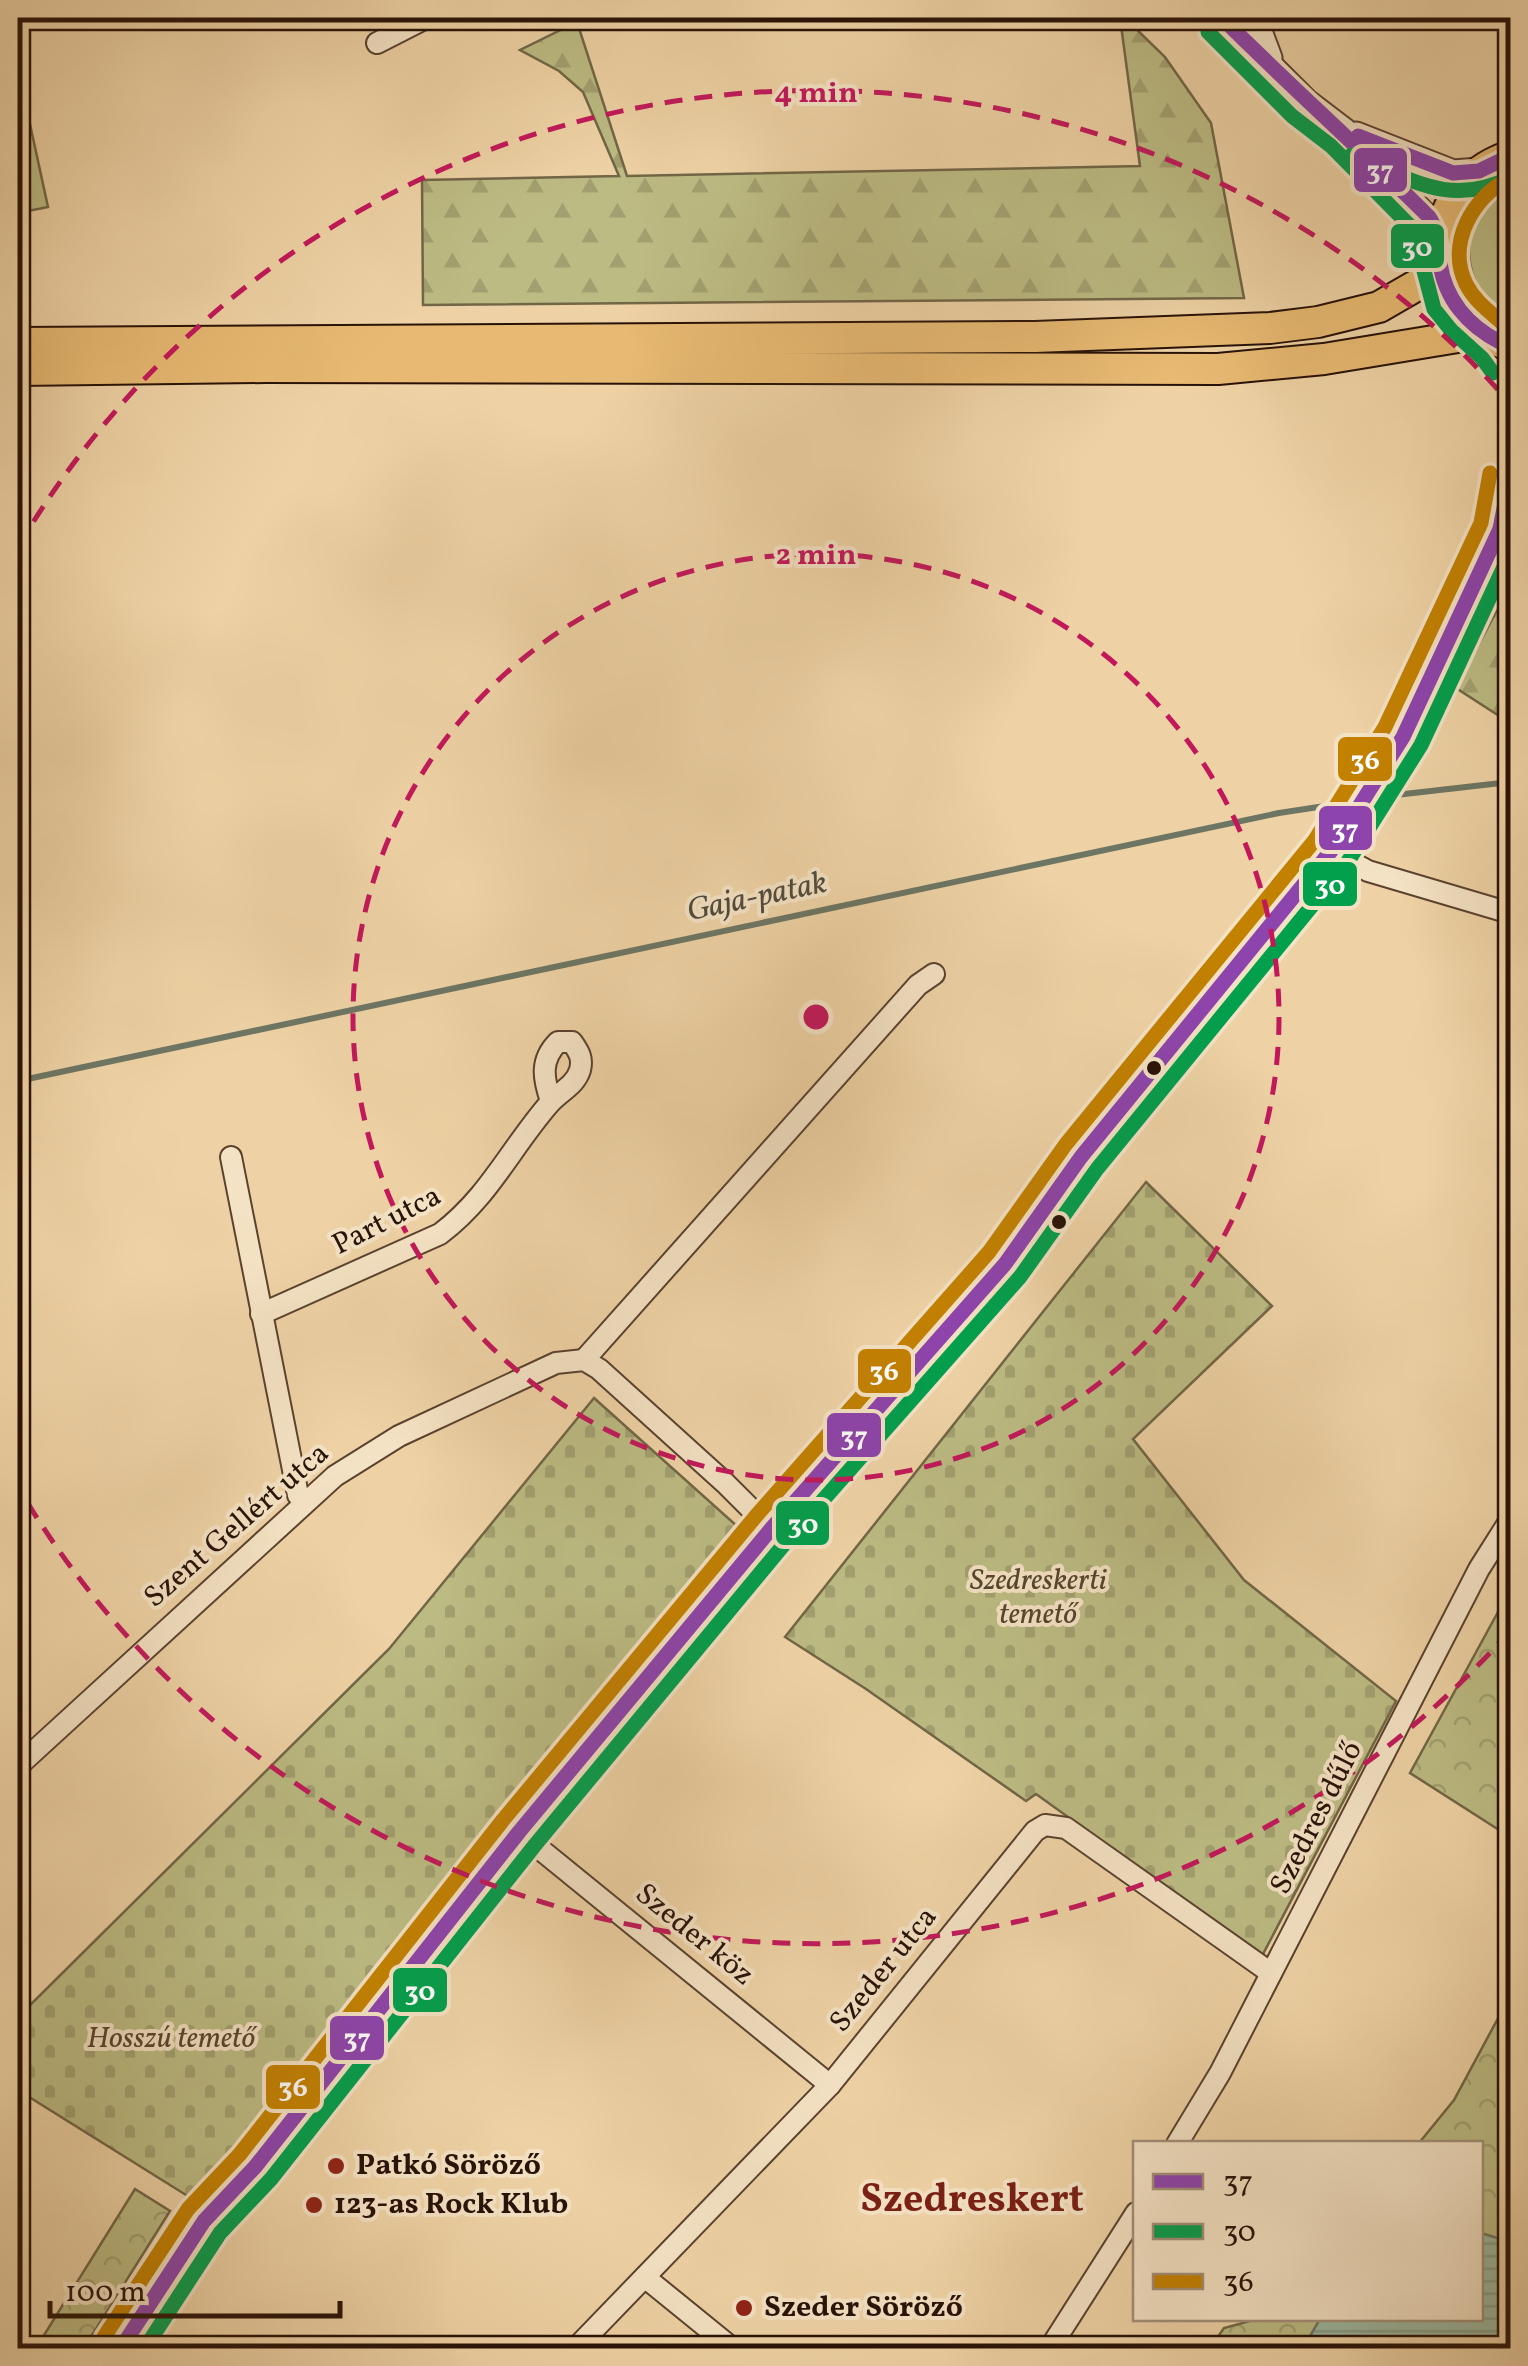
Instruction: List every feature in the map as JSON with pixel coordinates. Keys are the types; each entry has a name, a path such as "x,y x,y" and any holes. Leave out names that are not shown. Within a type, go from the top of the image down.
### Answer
{"main road":[{"path":"1501,346 1452,299 1440,266 1441,233 1452,202 1479,171 1510,156"},
{"path":"18,343 1017,337 1260,329 1318,322 1379,307 1424,281 1440,266"},
{"path":"18,370 1268,366 1501,346"},
{"path":"1500,529 1510,477"},
{"path":"121,2348 204,2222 255,2166 520,1832 771,1530 1005,1264 1081,1157 1336,844 1395,751 1510,502"}],"street":[{"path":"378,43 426,18"},
{"path":"1222,18 1306,102 1344,131 1441,233"},
{"path":"1254,18 1270,62"},
{"path":"1344,131 1453,173 1479,171"},
{"path":"1336,844 1368,871 1510,913"},
{"path":"771,1530 725,1482 599,1369 584,1360 918,985 934,974"},
{"name":"Part utca","path":"261,1314 440,1234 485,1194 551,1101"},
{"path":"231,1157 298,1494 306,1500"},
{"name":"Szent Gellért utca","path":"18,1766 306,1500 367,1453 556,1363 584,1360"},
{"name":"Szedres dűlő","path":"1179,2141 1220,2074 1479,1568 1510,1520"},
{"name":"Szeder utca","path":"576,2348 830,2085 1035,1831 1045,1825 1066,1828 1271,1974"},
{"name":"Szeder köz","path":"520,1832 830,2085"},
{"path":"1050,2348 1133,2218"},
{"path":"646,2279 732,2348"}],"green space":[{"path":"1120,18 1125,18 1165,57 1211,123 1244,298 423,305 422,180 619,176 583,92 559,71 520,50 577,22 627,176 1140,166"},
{"path":"18,69 48,207 18,213"},
{"path":"1510,185 1510,322 1480,291 1469,253 1471,233 1479,215 1492,198"},
{"path":"1510,585 1510,723 1456,688"},
{"name":"Szedreskerti temető","path":"1146,1182 1272,1306 1133,1439 1244,1580 1396,1701 1262,1956 1036,1794 1026,1801 785,1637"},
{"name":"Hosszú temető","path":"594,1398 748,1536 288,2095 194,2200 18,2090 18,2017 389,1649"},
{"path":"1510,1590 1510,1837 1410,1773"},
{"path":"1510,1996 1510,2348 1210,2348 1224,2328 1250,2321 1483,2321 1483,2141 1421,2141 1454,2100"},
{"path":"135,2189 170,2211 84,2348 36,2348"}],"shaded area":[{"path":"1483,2234 1510,2242 1510,2348 1303,2348 1319,2321 1483,2321"}],"waterway":[{"name":"Gaja-patak","path":"1378,797 1510,782"},
{"name":"Gaja-patak","path":"18,1081 1279,813 1351,802"}],"transit line":[{"name":"37","path":"1222,18 1429,217 1453,300 1478,328 1500,342"},
{"name":"30","path":"1208,32 1292,116 1331,146 1413,229 1434,309 1493,373"},
{"name":"37","path":"1358,136 1453,173 1479,171 1510,156"},
{"name":"30","path":"1351,155 1411,180 1448,190 1488,187 1510,178"},
{"name":"36","path":"1510,178 1475,209 1461,237 1459,253 1470,291 1510,330"},
{"name":"36","path":"104,2337 188,2209 240,2154 503,1820 756,1516 989,1252 1066,1144 1315,840 1385,727 1481,523 1490,473"},
{"name":"37","path":"121,2348 204,2221 255,2167 519,1832 771,1529 1005,1264 1081,1157 1331,851 1403,737 1500,529 1510,477"},
{"name":"30","path":"145,2348 220,2233 271,2179 535,1845 786,1542 1020,1277 1097,1169 1347,863 1421,745 1510,554"}],"place":[{"name":"Patkó Söröző","path":"336,2166"},
{"name":"123-as Rock Klub","path":"314,2205"},
{"name":"Szeder Söröző","path":"744,2308"}],"district":[{"name":"Szedreskert","path":"972,2201"}]}
